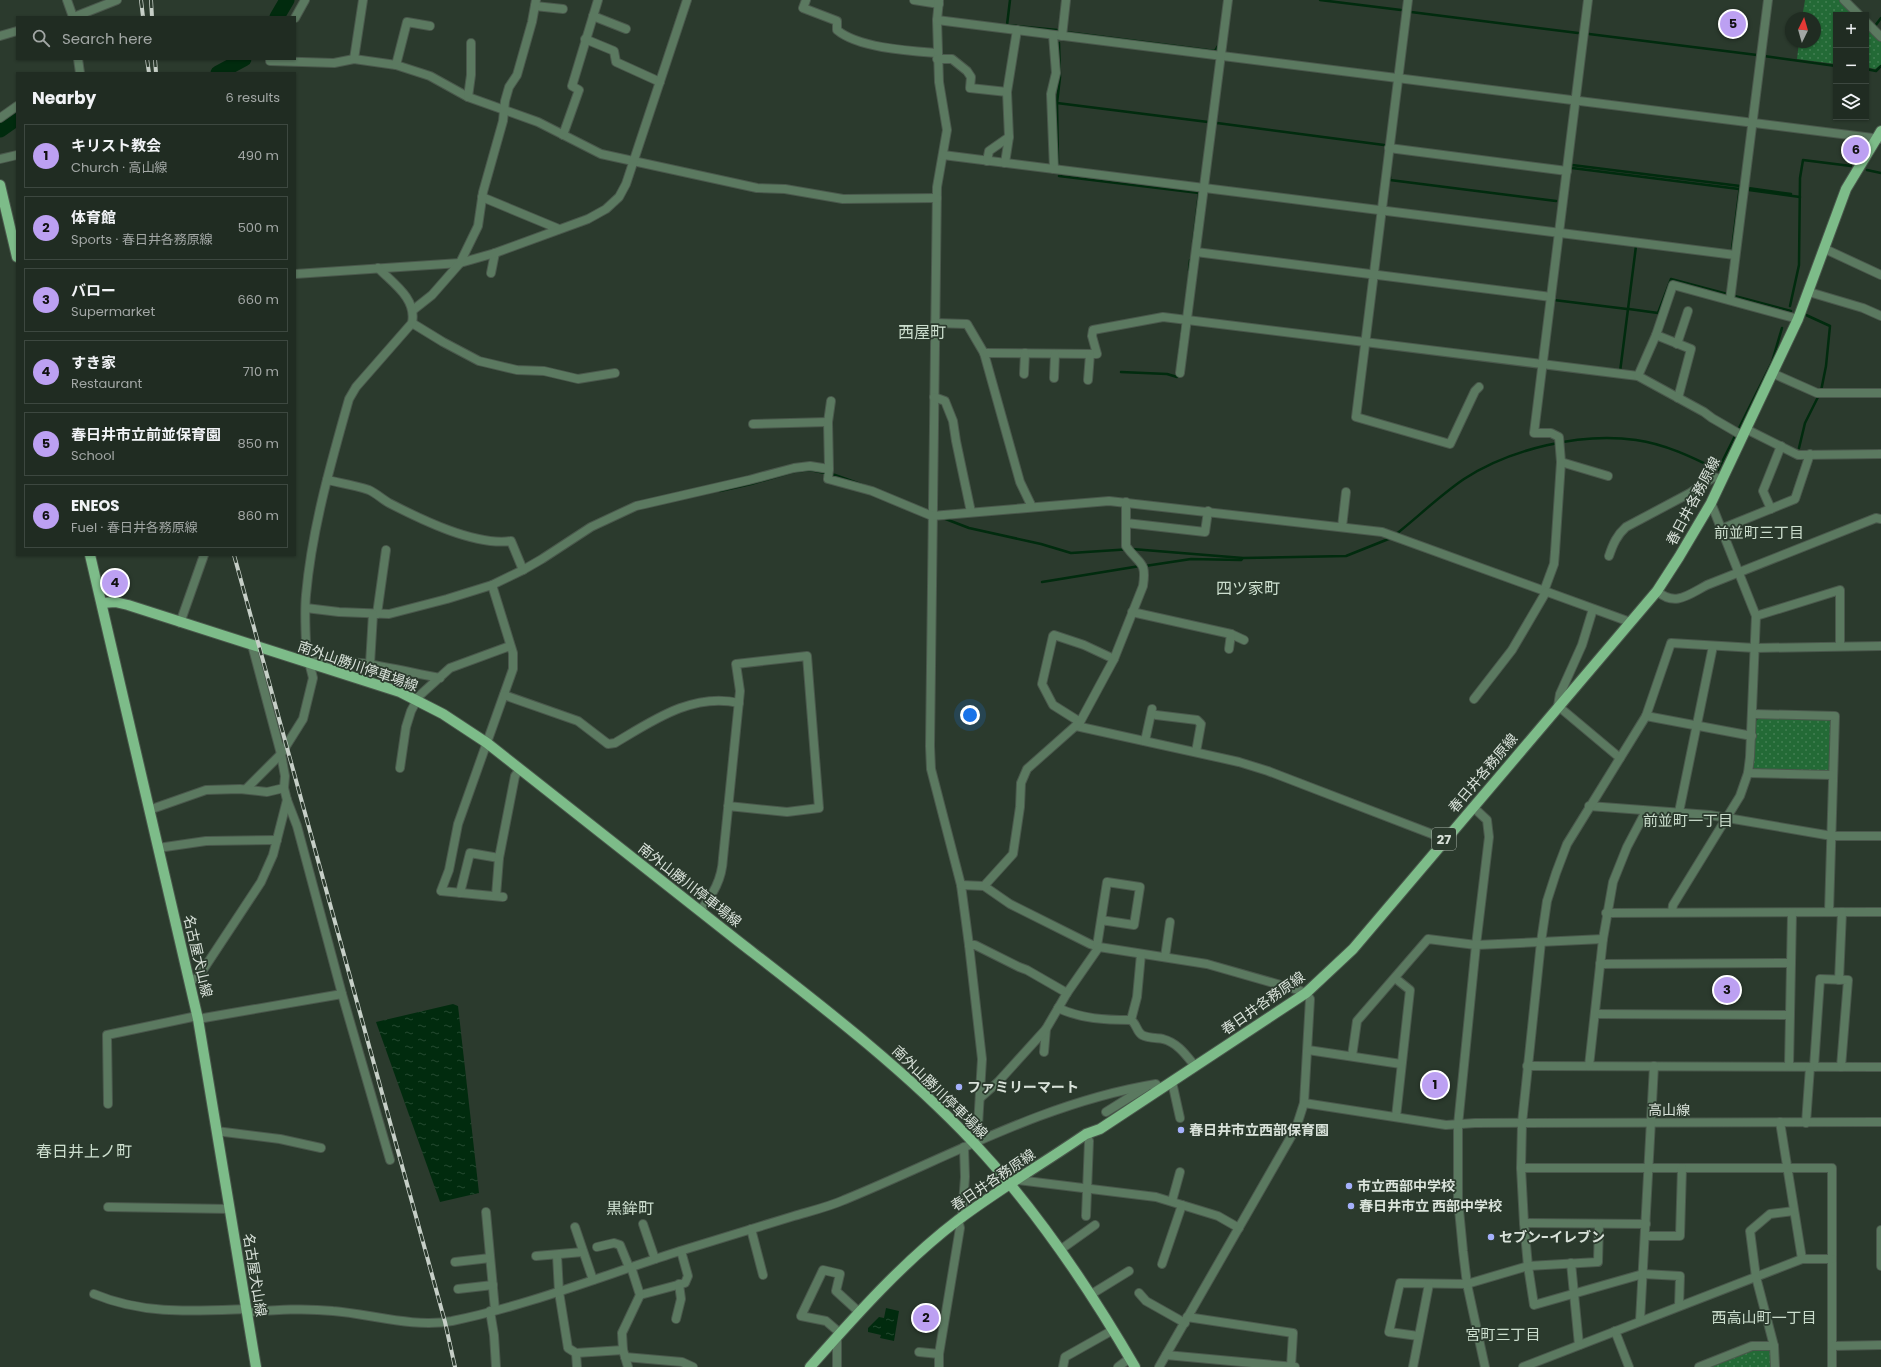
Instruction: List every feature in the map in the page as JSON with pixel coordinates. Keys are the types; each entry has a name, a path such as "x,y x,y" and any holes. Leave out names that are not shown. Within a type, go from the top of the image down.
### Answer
{"main road":[{"name":"春日井各務原線","path":"810,1367 859,1312 903,1267 960,1219 1086,1134 1100,1129 1306,993 1353,949 1657,591 1680,557 1711,504 1798,319 1846,189 1879,136"},
{"path":"0,185 16,253"},
{"name":"名古屋犬山線","path":"90,556 198,1017 256,1367"},
{"name":"南外山勝川停車場線","path":"102,603 115,602 128,605 400,692 443,714 487,743 856,1034 924,1093 971,1144 1015,1182 1113,1330 1135,1367"}],"street":[{"path":"67,0 74,16"},
{"path":"77,16 117,0"},
{"path":"296,16 305,0"},
{"path":"354,59 363,0"},
{"path":"563,135 579,90 572,86 598,0"},
{"path":"296,274 460,263 495,253 588,219 606,209 619,197 626,184 687,0"},
{"path":"806,0 803,8 837,21 837,30 844,36 891,49 952,59 967,71 971,77 970,88 1007,92"},
{"path":"914,0 939,2 937,20 938,82 947,130 937,187 932,513 931,769 961,885 970,945 982,1059 980,1098 965,1177 960,1228 939,1354 939,1367"},
{"path":"1054,169 1051,94 1056,72 1058,35 1066,0"},
{"path":"1180,373 1228,0"},
{"path":"1408,0 1364,343 1356,418 1450,444 1475,391 1479,387"},
{"path":"1474,699 1512,650 1545,592 1554,564 1561,462 1559,437 1551,433 1534,433 1588,0"},
{"path":"1730,300 1768,0"},
{"path":"1844,0 1856,12"},
{"path":"413,310 432,295 460,263 478,226 482,197 505,110 505,101 509,87 517,75 536,3 563,9"},
{"path":"593,16 626,29"},
{"path":"937,20 1752,122 1879,136"},
{"path":"396,65 407,22 430,26"},
{"path":"1869,25 1881,37"},
{"path":"1005,163 1009,137 1007,92 1017,30"},
{"path":"0,36 16,31"},
{"path":"585,39 614,51 616,62 660,82"},
{"path":"468,97 471,75 471,43"},
{"path":"270,60 334,63 354,59 396,65 430,76 468,97 538,122 601,154 757,188 785,189 843,199 937,198"},
{"path":"78,60 80,72"},
{"path":"0,118 16,107"},
{"path":"986,160 989,151 1009,137"},
{"path":"1389,148 1567,171"},
{"path":"0,159 16,155"},
{"path":"943,155 1735,255"},
{"path":"482,197 560,229"},
{"path":"1825,249 1881,275"},
{"path":"1196,252 1551,297"},
{"path":"491,273 495,253"},
{"path":"246,789 280,754 303,719 312,678 308,662 306,608 309,568 327,480 349,399 356,387 412,323 413,310 408,298 378,268"},
{"path":"1638,376 1656,335 1673,285 1798,319"},
{"path":"1809,292 1863,308 1881,316"},
{"path":"1677,344 1688,311"},
{"path":"984,352 1097,354 1092,336 1093,330 1163,317 1638,376 1744,432 1781,446 1798,455 1881,454"},
{"path":"412,323 443,342 479,361 517,370 544,371 578,379 616,373"},
{"path":"935,323 967,324 984,352 1020,482 1032,507"},
{"path":"1656,335 1691,349 1678,398"},
{"path":"1024,374 1025,353"},
{"path":"1054,378 1055,354"},
{"path":"1088,380 1090,354"},
{"path":"1772,373 1817,393 1881,393"},
{"path":"934,397 945,400 954,421 956,441 971,512"},
{"path":"831,401 828,422 828,479 872,491 932,513 971,512 1108,501 1208,511 1382,532 1630,622"},
{"path":"753,424 828,422"},
{"path":"1771,509 1763,491 1781,446"},
{"path":"1721,528 1795,499 1810,454"},
{"path":"1561,462 1608,476"},
{"path":"306,608 389,614 469,593 492,585 523,570 591,526 636,506 794,468 810,466 829,469"},
{"path":"1609,556 1614,541 1626,527 1690,493 1714,477 1722,479"},
{"path":"327,480 370,490 388,503 447,530 489,541 511,541 523,570"},
{"path":"1342,527 1346,492"},
{"path":"984,886 1013,854 1020,807 1021,783 1027,769 1078,724 1114,659 1142,586 1145,574 1143,565 1126,546 1126,502"},
{"path":"1672,912 1673,904 1740,796 1748,773 1752,736 1756,616 1711,504"},
{"path":"1126,523 1205,532 1208,511"},
{"path":"1657,591 1670,599 1681,598 1707,585 1878,519"},
{"path":"370,664 375,614 386,550"},
{"path":"180,622 204,556"},
{"path":"492,585 513,653 514,665 458,824 449,870 441,891 500,896 499,858 515,776 520,769"},
{"path":"1756,616 1840,590 1840,646"},
{"path":"1593,609 1582,645 1560,694 1558,706 1620,758"},
{"path":"1132,612 1208,631 1231,634 1244,640"},
{"path":"1229,649 1231,634"},
{"path":"1114,659 1084,644 1054,635 1042,684 1053,705 1078,724 1268,771 1445,839"},
{"path":"1679,1306 1680,1276 1643,1274 1534,1304 1528,1266 1524,1223 1521,1168 1522,1123 1541,942 1547,901 1567,844 1589,806 1646,716 1671,643 1755,648 1881,646"},
{"path":"252,645 285,776 284,788 287,800 297,826 342,994 390,1160"},
{"path":"400,768 406,727 416,701 450,668 510,646"},
{"path":"1679,812 1698,726 1713,646"},
{"path":"700,911 714,892 721,875 728,806 739,703 740,690 736,664 807,656 819,808 787,812 728,806"},
{"path":"308,662 320,661 370,664 440,678"},
{"path":"504,695 578,721 608,744 615,743 659,716 691,704 710,700 739,703"},
{"path":"1145,741 1154,712 1197,720 1201,724 1196,752"},
{"path":"1753,714 1835,716 1830,912"},
{"path":"1646,716 1752,736"},
{"path":"1748,773 1834,775"},
{"path":"150,810 206,790 246,789 266,792 284,788"},
{"path":"190,982 199,976 261,882 273,856 287,800"},
{"path":"1589,806 1679,812 1726,818 1832,836 1881,836"},
{"path":"1473,807 1487,820 1489,837 1476,945 1458,1125 1458,1199 1467,1284 1485,1367"},
{"path":"1589,1066 1606,913 1613,882 1627,847 1646,811"},
{"path":"158,848 206,841 277,840"},
{"path":"460,893 470,853 499,858"},
{"path":"980,1098 998,1082 1046,1029 1067,993 1098,946 1101,920 1107,882 1140,887 1134,925 1101,920"},
{"path":"961,885 984,886 1010,904 1098,946 1207,964 1306,993 1310,999 1304,1103 1296,1128 1159,1367"},
{"path":"1840,980 1842,912"},
{"path":"1606,913 1881,912"},
{"path":"1789,1066 1792,913"},
{"path":"1165,957 1170,922"},
{"path":"1352,1056 1357,1021 1428,939 1476,945 1603,939"},
{"path":"970,945 975,945 1027,970 1067,993"},
{"path":"1131,1020 1136,997 1140,954"},
{"path":"1600,964 1791,963"},
{"path":"1395,978 1410,990 1396,1117"},
{"path":"1806,1122 1820,979 1848,980 1841,1067"},
{"path":"108,1104 107,1034 198,1017 342,994"},
{"path":"1058,1008 1070,1014 1090,1019 1131,1020 1134,1022 1139,1033 1143,1036 1170,1041 1183,1050 1195,1066"},
{"path":"1594,1014 1790,1015"},
{"path":"1044,1052 1046,1029"},
{"path":"1308,1050 1401,1064"},
{"path":"1528,1066 1881,1067"},
{"path":"1640,1321 1646,1236 1654,1066"},
{"path":"1172,1082 1180,1118"},
{"path":"1106,1112 1150,1084"},
{"path":"94,1294 115,1303 131,1307 178,1311 307,1309 431,1322 449,1321 493,1311 559,1292 630,1267 842,1201 1026,1120 1081,1100 1127,1088 1150,1084 1156,1084 1160,1090"},
{"name":"高山線","path":"1304,1103 1446,1125 1475,1123 1881,1122"},
{"path":"1780,1122 1802,1259"},
{"path":"216,1131 280,1139 321,1148"},
{"path":"1086,1134 1089,1141 1086,1216"},
{"path":"1521,1168 1832,1168 1832,1367"},
{"path":"1646,1236 1680,1236 1682,1168"},
{"path":"1172,1201 1180,1172"},
{"path":"1015,1182 1156,1197 1218,1216 1239,1228"},
{"path":"1162,1264 1182,1205"},
{"path":"108,1207 230,1209"},
{"path":"1775,1367 1774,1346 1756,1277 1750,1231 1770,1214 1794,1211"},
{"path":"486,1212 493,1285 496,1367"},
{"path":"1524,1223 1646,1224"},
{"path":"642,1224 655,1259"},
{"path":"1418,1336 1389,1332 1400,1283 1467,1284 1528,1266 1598,1262 1599,1224"},
{"path":"1060,1250 1095,1225"},
{"path":"575,1227 593,1280"},
{"path":"751,1229 763,1275"},
{"path":"1881,1230 1881,1266"},
{"path":"597,1247 614,1243 620,1245 640,1295 622,1333 624,1353 628,1367"},
{"path":"640,1295 685,1283 688,1276 680,1251"},
{"path":"536,1256 584,1252"},
{"path":"557,1255 559,1292 563,1307 568,1348 576,1353 624,1353 682,1362 693,1367"},
{"path":"455,1262 490,1258"},
{"path":"1523,1367 1802,1259 1832,1259"},
{"path":"1571,1263 1579,1345"},
{"path":"837,1367 839,1335 826,1321 801,1316 823,1270 840,1274 836,1291 859,1312"},
{"path":"1090,1295 1129,1271"},
{"path":"676,1319 681,1299 679,1284"},
{"path":"1413,1367 1428,1284"},
{"path":"458,1289 493,1285"},
{"path":"1139,1293 1146,1301 1186,1320 1293,1333 1291,1367"},
{"path":"1063,1367 1065,1357 1113,1330"},
{"path":"1615,1331 1630,1367"},
{"path":"1699,1367 1752,1346 1774,1346"},
{"path":"1832,1346 1881,1346"},
{"path":"919,1352 939,1354"},
{"path":"576,1353 577,1367"},
{"path":"1166,1355 1235,1364 1296,1367"},
{"path":"1118,1367 1130,1358"}],"shaded area":[{"path":"1805,0 1839,0 1851,12 1833,12 1833,64 1797,59 1798,48 1821,48 1821,12 1803,12"},
{"path":"1869,30 1881,42 1881,65 1875,69 1869,68"},
{"path":"1759,718 1829,720 1831,722 1830,769 1827,772 1755,770 1753,767 1756,721"},
{"path":"1753,1350 1768,1350 1771,1352 1771,1367 1709,1367"}],"water":[{"path":"453,1004 458,1006 479,1193 440,1202 376,1022"},
{"path":"886,1308 899,1311 894,1341 880,1338 881,1335 868,1332 868,1328 879,1317 884,1318"}],"waterway":[{"path":"278,16 287,0"},
{"path":"1010,0 1007,25 1057,30"},
{"path":"1320,0 1401,10"},
{"path":"1411,12 1578,33"},
{"path":"1875,26 1881,18"},
{"path":"1065,32 1215,51 1218,46"},
{"path":"1589,34 1757,55"},
{"path":"1058,163 1057,103 1060,77 1059,43"},
{"path":"1764,56 1833,66"},
{"path":"220,72 242,60"},
{"path":"1869,70 1876,71 1881,66"},
{"path":"1057,103 1208,122"},
{"path":"0,130 16,119"},
{"path":"1217,123 1384,145"},
{"path":"1790,306 1799,265 1800,178 1803,160 1851,166"},
{"path":"1572,165 1740,186 1732,249"},
{"path":"1572,168 1739,189"},
{"path":"1867,170 1881,173"},
{"path":"1059,176 1199,193 1193,242"},
{"path":"1390,177 1390,180 1556,201"},
{"path":"1748,188 1791,194"},
{"path":"1749,190 1800,197"},
{"path":"1620,372 1636,246"},
{"path":"1189,270 1190,260"},
{"path":"1629,309 1658,313 1671,279 1791,311"},
{"path":"1554,300 1627,309"},
{"path":"1806,315 1830,326 1826,366 1821,391"},
{"path":"1179,353 1183,320"},
{"path":"1395,535 1446,492 1482,468 1524,451 1547,445 1592,438 1636,440 1668,448 1718,470 1772,362 1782,328"},
{"path":"1121,372 1167,374 1177,377 1177,372"},
{"path":"1799,448 1805,423 1819,395"},
{"path":"720,491 793,472 810,470 835,475 863,485"},
{"path":"943,518 969,528 1041,544 1071,553 1132,549 1243,558 1346,556 1391,538"},
{"path":"1145,566 1191,559 1242,559"},
{"path":"1042,582 1140,566"}],"railway":[{"path":"141,0 143,16"},
{"path":"151,0 152,16"},
{"path":"147,60 149,72"},
{"path":"155,60 156,72"},
{"path":"234,556 445,1322 455,1367"}],"place":[{"name":"春日井市立前並保育園","path":"1733,24"},
{"name":"ENEOS","path":"1856,150"},
{"name":"すき家","path":"115,583"},
{"name":"バロー","path":"1727,990"},
{"name":"キリスト教会","path":"1435,1085"},
{"name":"ファミリーマート","path":"959,1087"},
{"name":"春日井市立西部保育園","path":"1181,1130"},
{"name":"市立西部中学校","path":"1349,1186"},
{"name":"春日井市立 西部中学校","path":"1351,1206"},
{"name":"セブン-イレブン","path":"1491,1237"},
{"name":"体育館","path":"926,1318"}],"district":[{"name":"西屋町","path":"922,332"},
{"name":"前並町三丁目","path":"1759,533"},
{"name":"四ツ家町","path":"1248,588"},
{"name":"前並町一丁目","path":"1688,821"},
{"name":"春日井上ノ町","path":"84,1151"},
{"name":"黒鉾町","path":"630,1208"},
{"name":"西高山町一丁目","path":"1764,1318"},
{"name":"宮町三丁目","path":"1503,1335"}]}
